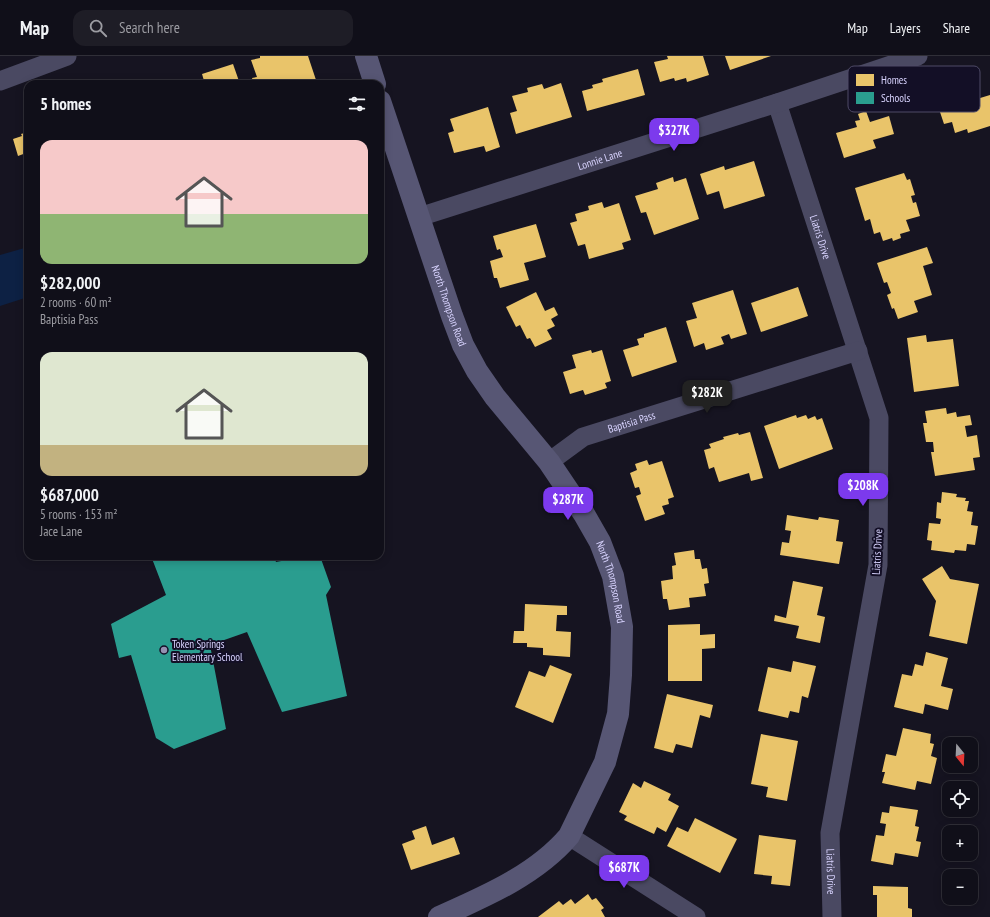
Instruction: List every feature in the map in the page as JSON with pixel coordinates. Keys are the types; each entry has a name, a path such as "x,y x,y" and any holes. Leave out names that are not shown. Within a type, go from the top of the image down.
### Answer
{"street":[{"path":"0,80 67,56"},
{"path":"366,56 373,80"},
{"name":"Lonnie Lane","path":"888,66 918,56"},
{"name":"Lonnie Lane","path":"419,217 848,79"},
{"name":"Liatris Drive","path":"777,103 879,418 878,565 830,833 832,917"},
{"name":"North Thompson Road","path":"384,113 463,345 477,371 495,397 549,462 584,514 600,542 613,576 622,627 621,675 618,714 605,762 569,836 562,844 530,869 487,896 439,917"},
{"name":"Baptisia Pass","path":"549,462 583,437 858,351"},
{"path":"569,836 696,917"}],"water":[{"path":"24,248 24,298 0,306 0,255"}],"building: Homes":[{"path":"260,56 308,56 316,80 253,80 252,78 257,77 251,60 260,58"},
{"path":"667,56 703,56 709,75 687,82 686,78 675,81 674,78 660,82 654,62 668,59"},
{"path":"725,56 771,56 730,70"},
{"path":"233,64 239,80 204,80 202,74"},
{"path":"638,69 645,95 587,111 582,91 593,88 592,85 603,82 602,79"},
{"path":"561,83 572,117 516,134 510,113 517,111 512,96 528,92 527,88 542,84 544,89"},
{"path":"990,95 990,126 968,133 967,129 955,133 952,122 944,124 940,112 980,112 980,98"},
{"path":"488,107 500,147 486,152 484,146 454,153 448,133 454,131 450,119"},
{"path":"866,112 870,122 889,116 894,134 873,140 876,148 844,158 836,133 857,127 855,121 860,120 858,114"},
{"path":"24,133 24,154 18,156 13,139 22,136 21,134"},
{"path":"754,161 765,196 724,209 719,191 707,195 700,174 724,166 725,170"},
{"path":"904,173 907,180 910,179 915,195 911,196 913,203 916,202 920,216 906,220 910,231 900,234 901,238 893,241 892,238 883,241 880,232 874,234 870,219 865,221 855,188"},
{"path":"673,177 674,182 686,178 699,219 654,235 646,212 641,213 635,196 658,189 656,183"},
{"path":"602,202 604,208 619,203 631,240 622,243 624,249 589,259 585,244 578,246 570,223 577,221 575,214 589,210 588,206"},
{"path":"536,224 546,257 524,263 529,280 500,288 497,278 494,278 490,261 503,257 500,249 497,250 493,236"},
{"path":"927,247 933,263 923,266 932,295 914,301 918,312 898,319 894,308 892,309 887,295 891,293 887,282 884,283 877,263"},
{"path":"798,287 808,316 761,332 751,303"},
{"path":"733,290 747,334 731,339 729,334 721,337 724,344 706,350 704,343 694,347 686,321 697,318 692,303"},
{"path":"536,292 545,311 554,307 558,315 551,319 555,326 547,330 552,339 535,347 530,338 527,339 520,325 516,327 506,307"},
{"path":"666,327 677,362 632,377 623,350 639,345 637,339 644,337 644,334"},
{"path":"926,335 927,342 953,339 959,386 914,392 907,338"},
{"path":"591,350 592,353 602,350 611,381 605,383 607,388 585,395 583,390 570,394 563,372 576,368 572,355"},
{"path":"946,408 947,414 956,412 957,417 970,415 972,425 965,426 967,437 977,435 980,457 973,458 975,470 935,476 931,452 934,452 933,442 926,442 923,423 927,423 925,411"},
{"path":"796,415 797,418 806,415 808,419 815,416 817,420 822,418 833,449 779,469 764,426"},
{"path":"750,432 763,478 751,481 749,473 719,482 714,467 709,469 704,450 711,448 709,444 724,439 723,437 738,433 739,435"},
{"path":"647,460 649,465 662,461 674,497 668,499 669,504 662,506 665,514 645,521 636,496 641,494 639,487 635,488 630,473 637,470 635,464"},
{"path":"942,492 957,494 956,497 966,498 965,501 969,501 967,511 973,512 971,525 978,526 975,545 967,544 966,551 955,550 954,553 931,550 932,541 927,540 929,523 940,524 941,519 936,518 937,502 941,503"},
{"path":"787,515 818,520 819,517 839,520 836,541 843,542 839,564 780,555 782,542 789,543 791,531 785,530"},
{"path":"694,550 695,559 700,559 702,569 707,568 709,583 704,584 706,596 689,598 690,607 669,610 667,599 663,599 661,581 673,579 672,566 676,565 674,553"},
{"path":"942,566 950,579 979,584 967,644 929,636 936,601 922,579"},
{"path":"793,581 823,587 817,615 825,617 820,643 796,638 799,626 774,621 775,615 786,618"},
{"path":"525,604 567,606 567,615 557,615 556,631 571,632 570,657 543,655 543,648 527,647 527,643 513,643 514,631 524,631"},
{"path":"700,624 700,635 715,634 715,648 702,649 702,681 668,681 668,625"},
{"path":"926,652 948,658 941,686 953,689 948,710 925,704 923,714 894,707 902,674 912,676 915,664 923,666"},
{"path":"793,661 816,666 808,698 802,696 799,713 790,711 788,718 758,711 768,667 791,672"},
{"path":"550,665 572,674 553,723 515,707 529,671 545,677"},
{"path":"667,694 713,705 710,718 700,715 692,748 676,744 673,753 654,748"},
{"path":"903,728 931,734 930,743 934,744 931,756 937,758 931,784 917,781 915,790 882,783 885,772 882,772 886,754 896,756"},
{"path":"761,734 798,741 787,801 766,797 768,787 751,784"},
{"path":"644,781 671,794 668,800 679,806 666,832 657,827 654,834 624,820 627,816 619,812 633,783 641,788"},
{"path":"890,806 918,810 915,826 919,827 916,841 921,842 918,857 895,853 893,865 871,861 876,835 884,836 886,824 880,823 882,812 889,813"},
{"path":"695,818 737,839 720,873 667,846 677,827 688,832"},
{"path":"426,826 432,845 454,837 460,854 411,870 402,844 415,839 412,831"},
{"path":"759,835 796,840 790,886 771,884 772,876 754,874"},
{"path":"873,886 908,887 908,908 912,909 912,917 877,917 877,895 873,895"},
{"path":"588,894 592,900 596,898 604,908 601,910 605,917 538,917 559,901 563,905 571,899 575,904"}],"building: Schools":[{"name":"Token Springs Elementary School","path":"153,560 275,560 276,562 287,560 321,560 331,587 326,595 347,696 282,712 247,632 210,645 226,729 174,749 156,738 131,655 119,658 111,624 166,595"}],"place":[{"name":"Token Springs Elementary School","path":"164,650"}]}
